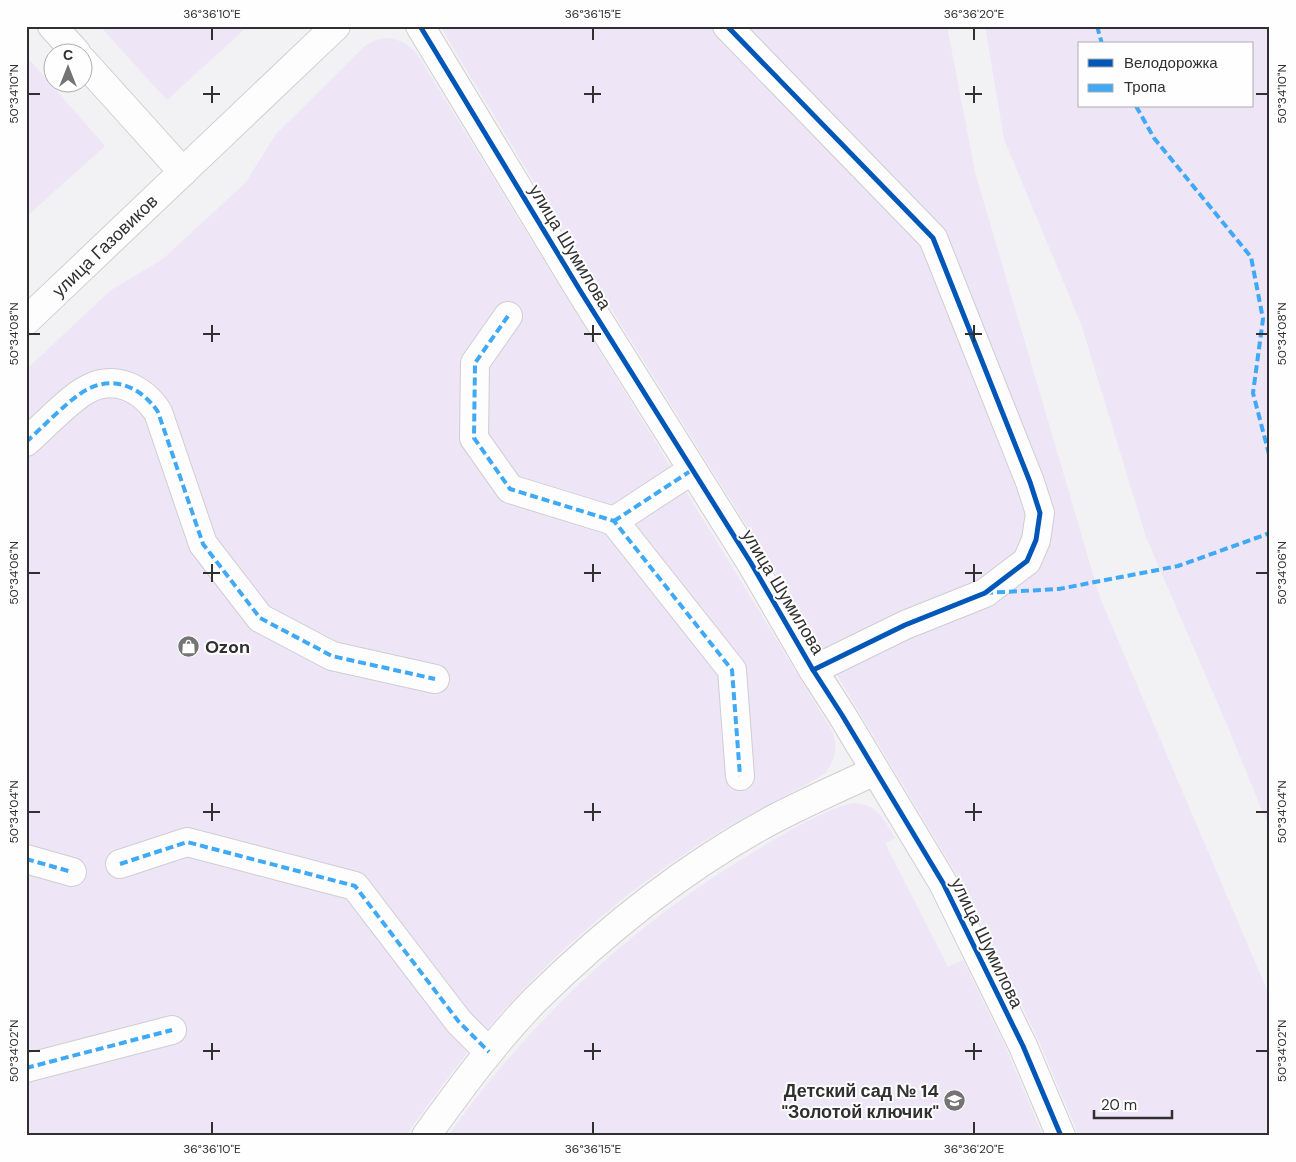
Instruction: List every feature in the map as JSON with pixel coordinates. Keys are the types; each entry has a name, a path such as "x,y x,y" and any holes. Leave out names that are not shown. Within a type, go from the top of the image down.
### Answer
{"street":[{"path":"52,26 67,42"},
{"name":"улица Газовиков","path":"26,321 336,26"},
{"name":"улица Шумилова","path":"420,26 581,292 751,563 813,670 943,883 1023,1046 1061,1136"},
{"path":"727,26 933,238 1030,482 1040,513 1036,540 1027,561 985,593 905,625 813,670"},
{"path":"92,71 183,172"},
{"path":"508,316 475,363 474,438 510,489 614,520 732,670 740,776"},
{"path":"26,442 87,389 109,383 121,384 143,394 152,402 158,412 203,544 260,618 332,656 435,680"},
{"path":"614,520 692,470"},
{"path":"426,1136 489,1052 534,1002 577,960 622,922 668,885 768,822 821,795 876,771"},
{"path":"120,864 187,842 355,886 459,1022 489,1052"},
{"path":"26,859 72,872"},
{"path":"26,1068 172,1030"}],"shaded area":[{"path":"100,26 248,26 167,100"},
{"path":"440,26 947,26 975,172 1100,598 1270,997 1270,1136 1079,1136 1038,1039 957,875 765,555 595,283"},
{"path":"985,26 1270,26 1270,830 1146,537 1081,324 1004,139"},
{"path":"388,38 404,43 417,54 832,731 835,754 824,774 709,838 670,864 597,920 562,951 497,1018 467,1053 406,1136 26,1136 26,370 111,290 163,259 246,182 276,134 366,45 376,40"},
{"path":"26,56 42,74 42,92 58,92 105,146 26,217"},
{"path":"852,803 868,806 879,813 895,838 885,843 948,967 963,960 1005,1046 1043,1136 448,1136 514,1052 588,976 627,942 668,909 712,878 757,850 815,817"}],"marked path":[{"path":"1097,26 1101,42"},
{"path":"1137,108 1154,138 1251,257 1263,319 1253,393 1270,458"},
{"path":"508,316 475,363 474,438 510,489 614,521 732,670 740,776"},
{"path":"26,442 65,406 88,389 108,383 127,386 136,390 158,412 203,544 260,618 332,656 435,679"},
{"path":"614,521 692,470"},
{"path":"985,593 1059,589 1178,566 1270,533"},
{"path":"120,864 187,842 355,886 459,1022 489,1052"},
{"path":"26,859 72,872"},
{"path":"26,1068 172,1030"}],"cycle path":[{"path":"420,26 581,292 751,563 813,670 943,883 1023,1046 1061,1136"},
{"path":"727,26 933,238 1030,482 1040,513 1036,540 1027,561 985,593 905,625 813,670"}],"place":[{"name":"Ozon","path":"189,647"},
{"name":"Детский сад № 14 \"Золотой ключик\"","path":"955,1101"}]}
